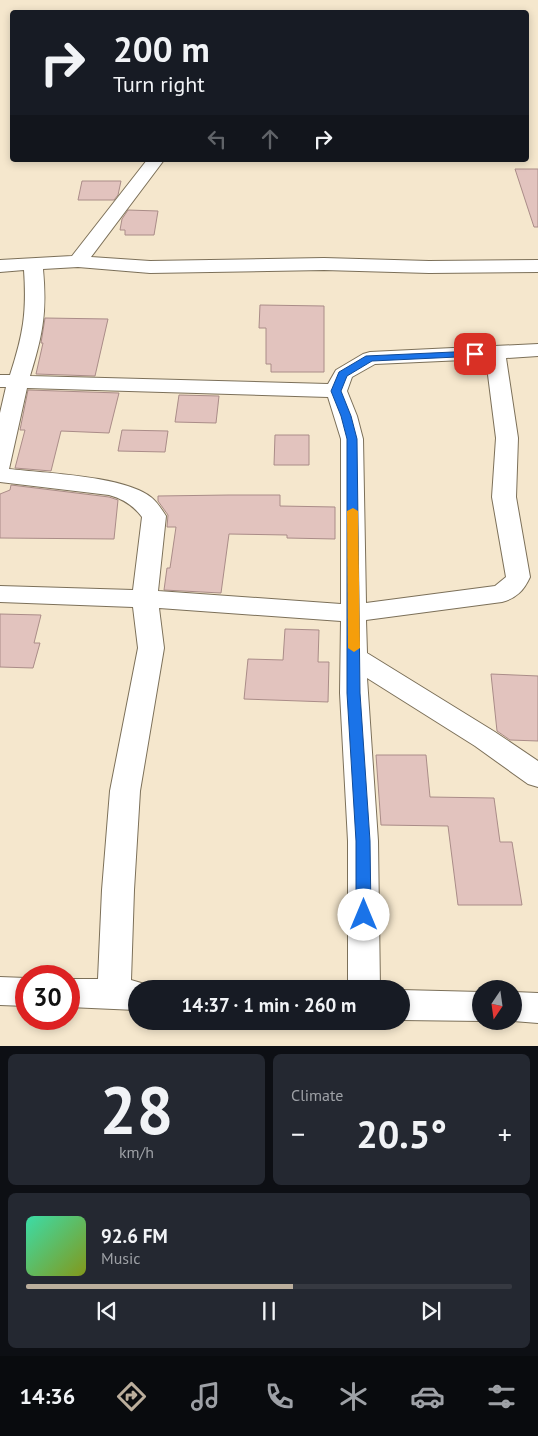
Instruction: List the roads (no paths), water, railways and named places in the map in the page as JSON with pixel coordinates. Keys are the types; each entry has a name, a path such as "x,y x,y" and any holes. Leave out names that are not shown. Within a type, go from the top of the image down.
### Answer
{"street":[{"path":"78,261 154,162"},
{"path":"0,266 78,261 194,267 316,264 429,267 538,266"},
{"path":"0,466 9,381 32,337 36,300 33,264"},
{"path":"364,980 363,841 354,693 352,439 346,416 336,391 343,374 370,358 538,350"},
{"path":"0,594 145,599 353,613 502,594 516,582 518,577 504,497 507,438 497,361 493,353"},
{"path":"9,381 336,391"},
{"path":"0,476 112,488 130,494 144,503 154,516 145,599 151,648 126,792 118,890 125,995 80,993"},
{"path":"354,657 485,739 538,776"},
{"path":"0,991 15,992"},
{"path":"410,1005 472,1006"},
{"path":"522,1007 538,1008"}]}
